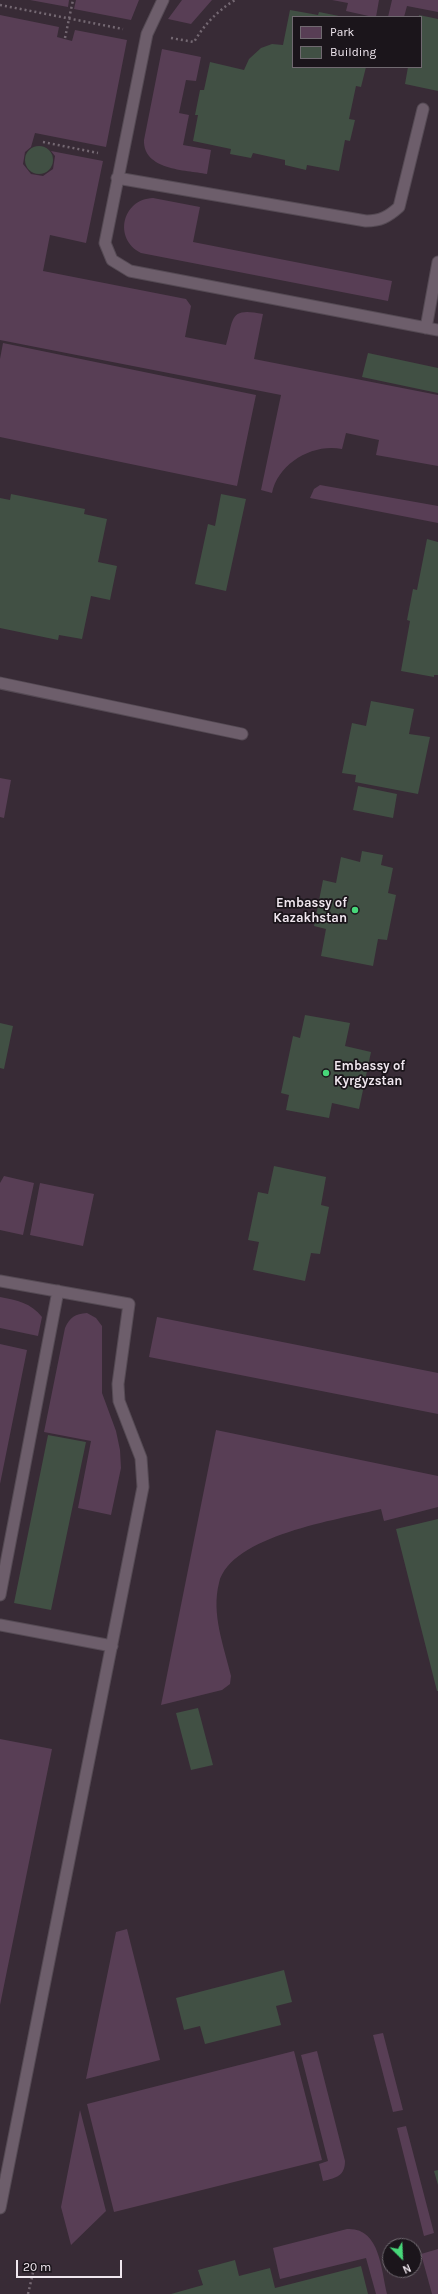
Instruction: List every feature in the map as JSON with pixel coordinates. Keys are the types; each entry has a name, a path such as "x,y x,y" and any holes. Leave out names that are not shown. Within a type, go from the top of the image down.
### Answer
{"lane":[{"path":"163,0 147,34 105,243 112,260 119,266 130,271 438,330"},
{"path":"118,178 366,221 378,221 390,216 399,207 423,109"},
{"path":"426,328 438,262"},
{"path":"0,683 242,734"},
{"path":"0,1281 129,1304 118,1384 119,1401 141,1458 143,1487 0,2208"},
{"path":"0,1595 58,1291"},
{"path":"0,1625 112,1646"}],"path":[{"path":"65,38 73,0"},
{"path":"0,5 194,42 201,30 214,16 235,0"},
{"path":"43,142 122,157"},
{"path":"28,2294 36,2260"}],"green space":[{"path":"30,0 69,0 68,7"},
{"path":"76,0 139,0 131,20 74,9"},
{"path":"182,0 212,0 191,24 168,19"},
{"path":"332,0 379,0 376,16 368,16 346,11 348,3"},
{"path":"392,0 438,0 438,12 407,6 404,16 388,16"},
{"path":"0,15 59,27 57,37 72,41 75,30 127,40 106,147 35,133 31,147 25,152 23,164 31,174 43,176 53,169 55,156 51,151 103,161 86,243 50,235 43,271 186,299 191,306 185,337 226,345 232,321 238,314 252,312 263,314 254,359 438,395 438,466 376,455 379,440 346,433 342,449 320,449 309,452 289,464 281,473 272,493 261,490 281,395 0,340"},
{"path":"162,49 201,57 196,81 186,80 179,113 189,115 183,145 211,150 207,174 167,167 150,157 146,150 144,140"},
{"path":"153,198 200,207 193,242 392,281 388,301 141,253 132,247 127,239 124,230 125,221 128,212 134,205 142,200"},
{"path":"3,343 256,395 237,486 0,437 0,359"},
{"path":"320,485 438,506 438,523 310,498 314,489"},
{"path":"0,778 11,780 4,818 0,817"},
{"path":"4,1176 34,1183 23,1235 0,1230 0,1183"},
{"path":"40,1183 94,1194 83,1246 30,1235"},
{"path":"0,1297 23,1303 38,1312 42,1317 38,1336 0,1328"},
{"path":"87,1313 96,1318 102,1326 102,1393 116,1431 120,1450 121,1468 111,1515 78,1508 91,1441 44,1432 65,1328 73,1317 79,1314"},
{"path":"157,1317 438,1373 438,1414 149,1357"},
{"path":"0,1344 27,1350 0,1484"},
{"path":"216,1430 438,1476 438,1507 384,1521 381,1509 339,1518 288,1532 264,1541 243,1553 228,1566 219,1583 217,1595 217,1618 231,1676 230,1684 222,1690 161,1705"},
{"path":"0,1739 52,1749 0,2005"},
{"path":"127,1929 160,2060 86,2079 116,1932"},
{"path":"383,2033 403,2110 393,2112 373,2035"},
{"path":"294,2051 322,2160 114,2212 87,2104"},
{"path":"317,2051 345,2161 345,2166 339,2176 323,2181 319,2164 328,2161 301,2055"},
{"path":"80,2110 106,2211 71,2245 61,2207"},
{"path":"406,2126 434,2233 424,2236 397,2128"},
{"path":"347,2229 358,2230 373,2242 380,2262 382,2278 384,2278 387,2294 376,2294 366,2258 280,2279 273,2248"},
{"path":"438,2249 438,2294 432,2294 422,2254"}],"building":[{"path":"290,10 318,15 319,12 339,16 292,16 292,68 366,68 361,87 356,86 349,119 355,120 350,141 345,140 339,171 307,165 306,170 285,165 285,160 253,153 251,158 230,154 231,149 193,141 198,115 195,115 200,90 204,90 210,62 244,70 249,59 261,48 272,44 283,45"},
{"path":"419,15 438,19 438,91 405,84 408,68 422,68 422,16"},
{"path":"39,146 49,150 53,160 49,170 39,174 29,170 25,160 29,150"},
{"path":"368,353 438,368 438,393 362,377"},
{"path":"11,494 85,509 84,514 107,519 98,562 117,566 110,600 91,596 82,639 59,635 58,640 0,628 0,498 10,500"},
{"path":"221,494 246,499 226,591 195,584 208,524 215,526"},
{"path":"427,539 438,542 438,675 434,675 434,677 401,671 410,621 407,620 413,589 417,590"},
{"path":"371,701 414,709 409,734 430,737 418,794 355,782 356,775 342,773 352,723 366,726"},
{"path":"358,786 397,794 393,818 353,810"},
{"name":"Embassy of Kazakhstan","path":"362,851 383,855 381,865 393,868 388,893 396,895 387,940 378,939 373,966 321,956 326,929 314,926 323,880 336,883 341,857 360,862"},
{"name":"Embassy of Kyrgyzstan","path":"305,1015 350,1023 345,1046 371,1052 359,1109 332,1103 329,1118 286,1110 289,1095 281,1093 293,1036 300,1038"},
{"path":"0,1023 13,1026 4,1069 0,1068"},
{"path":"274,1166 326,1177 321,1205 329,1207 320,1254 311,1253 305,1281 253,1270 259,1242 248,1240 258,1192 268,1194"},
{"path":"48,1435 86,1442 51,1610 14,1603"},
{"path":"438,1519 438,1691 437,1691 396,1529"},
{"path":"198,1708 213,1765 191,1770 176,1713"},
{"path":"284,1970 292,2002 276,2006 281,2025 205,2044 200,2026 184,2030 176,1998"},
{"path":"438,2170 438,2185 434,2171"},
{"path":"235,2260 239,2276 270,2268 275,2288 361,2266 368,2294 171,2294 203,2285 198,2270"}],"place":[{"name":"Embassy of Kazakhstan","path":"355,910"},
{"name":"Embassy of Kyrgyzstan","path":"326,1073"}]}
